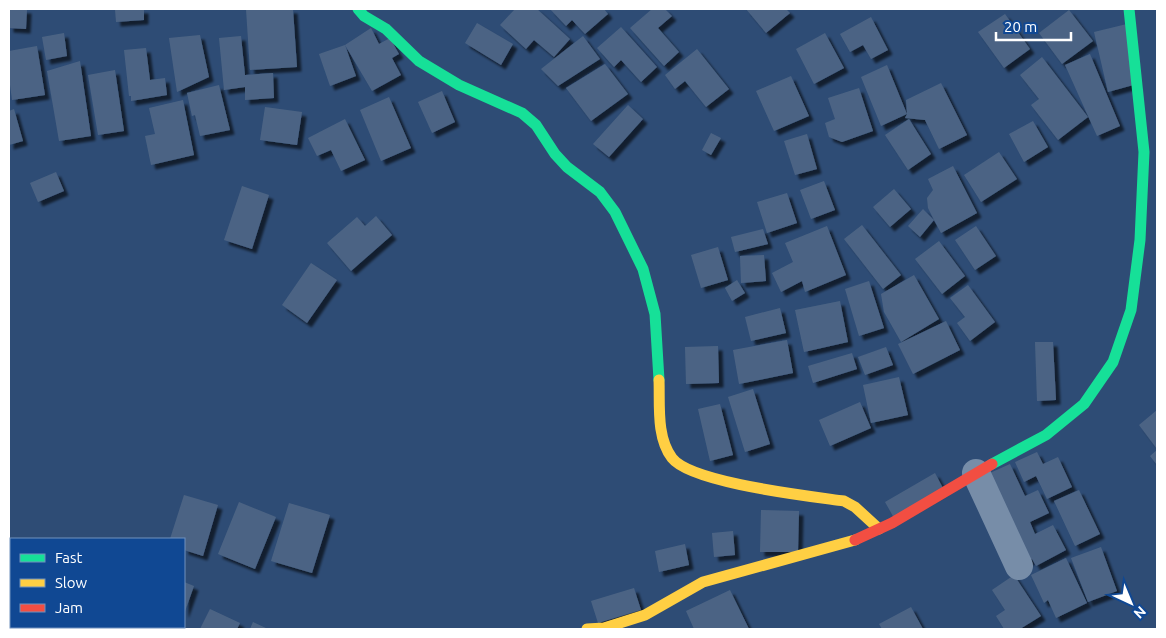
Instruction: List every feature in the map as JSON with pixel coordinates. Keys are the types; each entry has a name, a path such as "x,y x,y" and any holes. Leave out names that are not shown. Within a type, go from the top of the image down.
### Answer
{"street":[{"path":"358,9 364,16 386,29 419,61 459,85 522,113 536,125 555,154 567,167 600,192 615,212 643,269 655,314 662,437 672,458 686,470 709,477 844,501 855,507 879,529"},
{"path":"587,629 604,628 645,615 703,582 853,541 879,529 1046,435 1084,404 1113,362 1132,310 1140,240 1144,152 1129,9"},
{"path":"976,474 1019,566"}],"building":[{"path":"9,9 27,9 26,29 9,28"},
{"path":"115,9 144,9 144,20 116,22"},
{"path":"246,9 293,9 297,67 250,70"},
{"path":"515,9 537,9 570,39 554,57 534,40 526,49 500,25"},
{"path":"550,9 604,9 608,14 585,34 572,20 566,26"},
{"path":"652,9 665,9 672,16 658,28 679,52 664,66 630,28"},
{"path":"746,9 786,9 790,13 766,33"},
{"path":"1069,10 1093,41 1062,64 1039,33"},
{"path":"1005,14 1030,49 1004,68 978,32"},
{"path":"871,17 888,50 871,59 863,45 850,52 840,34"},
{"path":"477,23 513,44 501,65 465,43"},
{"path":"1127,24 1137,84 1108,92 1094,32"},
{"path":"621,27 657,67 641,82 621,60 614,67 597,48"},
{"path":"371,28 379,44 390,38 399,54 392,58 401,75 372,91 345,45"},
{"path":"64,33 67,56 46,60 42,37"},
{"path":"825,33 844,68 814,84 796,49"},
{"path":"200,35 209,77 177,92 169,38"},
{"path":"241,36 245,75 273,73 274,98 245,100 245,87 224,90 219,38"},
{"path":"583,36 600,59 558,86 541,69"},
{"path":"345,45 356,76 330,86 319,54"},
{"path":"37,46 45,95 12,100 9,77 9,51"},
{"path":"146,48 150,80 165,78 167,95 131,101 124,50"},
{"path":"697,49 729,89 706,107 685,81 675,89 665,75"},
{"path":"1090,54 1120,126 1097,136 1065,65"},
{"path":"1042,57 1088,117 1058,140 1031,105 1039,99 1020,75"},
{"path":"80,61 91,136 59,141 47,71"},
{"path":"605,64 628,94 591,121 566,88"},
{"path":"887,65 907,114 881,126 861,77"},
{"path":"115,70 124,131 98,135 88,75"},
{"path":"791,76 809,116 774,131 756,91"},
{"path":"941,83 967,135 939,149 925,120 905,118 907,114 906,100"},
{"path":"219,85 230,130 200,136 195,115 192,116 187,93"},
{"path":"859,88 873,131 842,142 829,137 825,123 835,119 828,98"},
{"path":"442,91 455,122 432,133 418,102"},
{"path":"389,97 411,148 381,161 360,110"},
{"path":"183,100 194,155 151,165 145,136 155,134 149,108"},
{"path":"628,105 643,119 609,157 593,144"},
{"path":"265,107 302,112 297,145 260,140"},
{"path":"14,109 23,141 9,145 9,111"},
{"path":"345,119 365,160 341,171 331,150 317,156 308,138"},
{"path":"909,119 931,154 908,170 885,135"},
{"path":"1033,121 1048,147 1024,162 1009,134"},
{"path":"711,133 721,138 711,155 702,150"},
{"path":"807,134 817,169 795,175 784,141"},
{"path":"999,152 1017,179 981,202 964,175"},
{"path":"953,166 977,213 941,233 928,208 927,198 933,190 928,179"},
{"path":"56,172 64,191 38,202 30,183"},
{"path":"824,181 835,210 811,219 800,190"},
{"path":"242,186 269,195 252,249 224,240"},
{"path":"894,189 911,209 890,227 873,207"},
{"path":"787,193 797,223 767,233 757,202"},
{"path":"923,209 934,220 920,237 908,226"},
{"path":"376,216 392,235 351,271 327,243 357,217 365,226"},
{"path":"862,225 901,275 883,289 844,239"},
{"path":"827,226 846,275 805,292 802,281 781,292 772,273 793,262 785,243"},
{"path":"976,226 996,256 975,270 955,240"},
{"path":"763,229 768,244 735,252 731,237"},
{"path":"939,241 965,276 942,294 915,259"},
{"path":"718,247 728,280 701,288 691,255"},
{"path":"764,255 766,281 741,283 740,256"},
{"path":"311,263 337,280 307,323 282,305"},
{"path":"914,275 939,319 901,342 884,312 881,294"},
{"path":"737,280 745,293 732,301 725,288"},
{"path":"869,281 884,328 859,336 845,289"},
{"path":"968,285 995,322 970,341 957,323 965,317 950,298"},
{"path":"840,301 848,342 804,352 795,310"},
{"path":"780,308 786,333 751,341 745,317"},
{"path":"946,321 960,350 913,374 898,344"},
{"path":"787,340 793,373 739,384 733,350"},
{"path":"1035,342 1053,342 1056,400 1037,401"},
{"path":"718,346 719,383 686,384 685,347"},
{"path":"886,347 893,365 865,375 858,357"},
{"path":"852,353 857,369 813,383 808,366"},
{"path":"899,377 908,415 871,423 863,385"},
{"path":"753,389 770,444 745,452 728,397"},
{"path":"860,402 871,428 830,446 819,420"},
{"path":"720,404 733,455 710,461 698,409"},
{"path":"1157,410 1157,449 1139,425"},
{"path":"1157,450 1157,465 1150,456"},
{"path":"1037,452 1043,464 1058,457 1072,487 1047,499 1036,476 1024,482 1015,462"},
{"path":"1010,464 1025,496 1038,490 1049,513 1030,522 1035,534 1053,525 1066,550 1036,566 1032,559 1022,564 981,477"},
{"path":"935,473 944,490 894,518 885,502"},
{"path":"1079,490 1100,534 1075,546 1054,501"},
{"path":"184,495 218,505 203,556 185,550 185,538 170,538"},
{"path":"239,502 276,517 255,569 218,554"},
{"path":"289,503 330,515 312,573 271,561"},
{"path":"761,510 799,511 798,552 760,552"},
{"path":"733,531 735,555 714,557 712,533"},
{"path":"685,544 689,565 659,572 655,551"},
{"path":"1101,547 1117,591 1088,602 1071,558"},
{"path":"1066,558 1087,603 1056,618 1048,600 1044,603 1031,575"},
{"path":"1014,575 1041,616 1020,629 1004,629 996,616 1005,610 992,590"},
{"path":"185,582 194,586 185,611"},
{"path":"634,588 641,610 598,623 591,601"},
{"path":"730,590 749,629 694,629 686,611"},
{"path":"911,607 923,629 882,629 879,624"},
{"path":"210,609 240,623 237,629 200,629"},
{"path":"253,622 268,629 250,629"},
{"path":"54,628 89,628 89,629"}],"traffic: fast":[{"path":"358,9 364,16 386,29 419,61 459,85 522,113 536,125 555,154 567,167 600,192 615,212 643,269 655,314 659,380"},
{"path":"992,464 1046,435 1084,404 1113,362 1131,310 1140,240 1144,152 1129,9"}],"traffic: slow":[{"path":"659,380 660,420 663,440 672,458 683,467 702,475 752,487 844,501 855,507 879,529"},
{"path":"587,629 604,628 645,615 703,582 855,540"}],"traffic: jam":[{"path":"855,540 892,523 992,464"}]}
